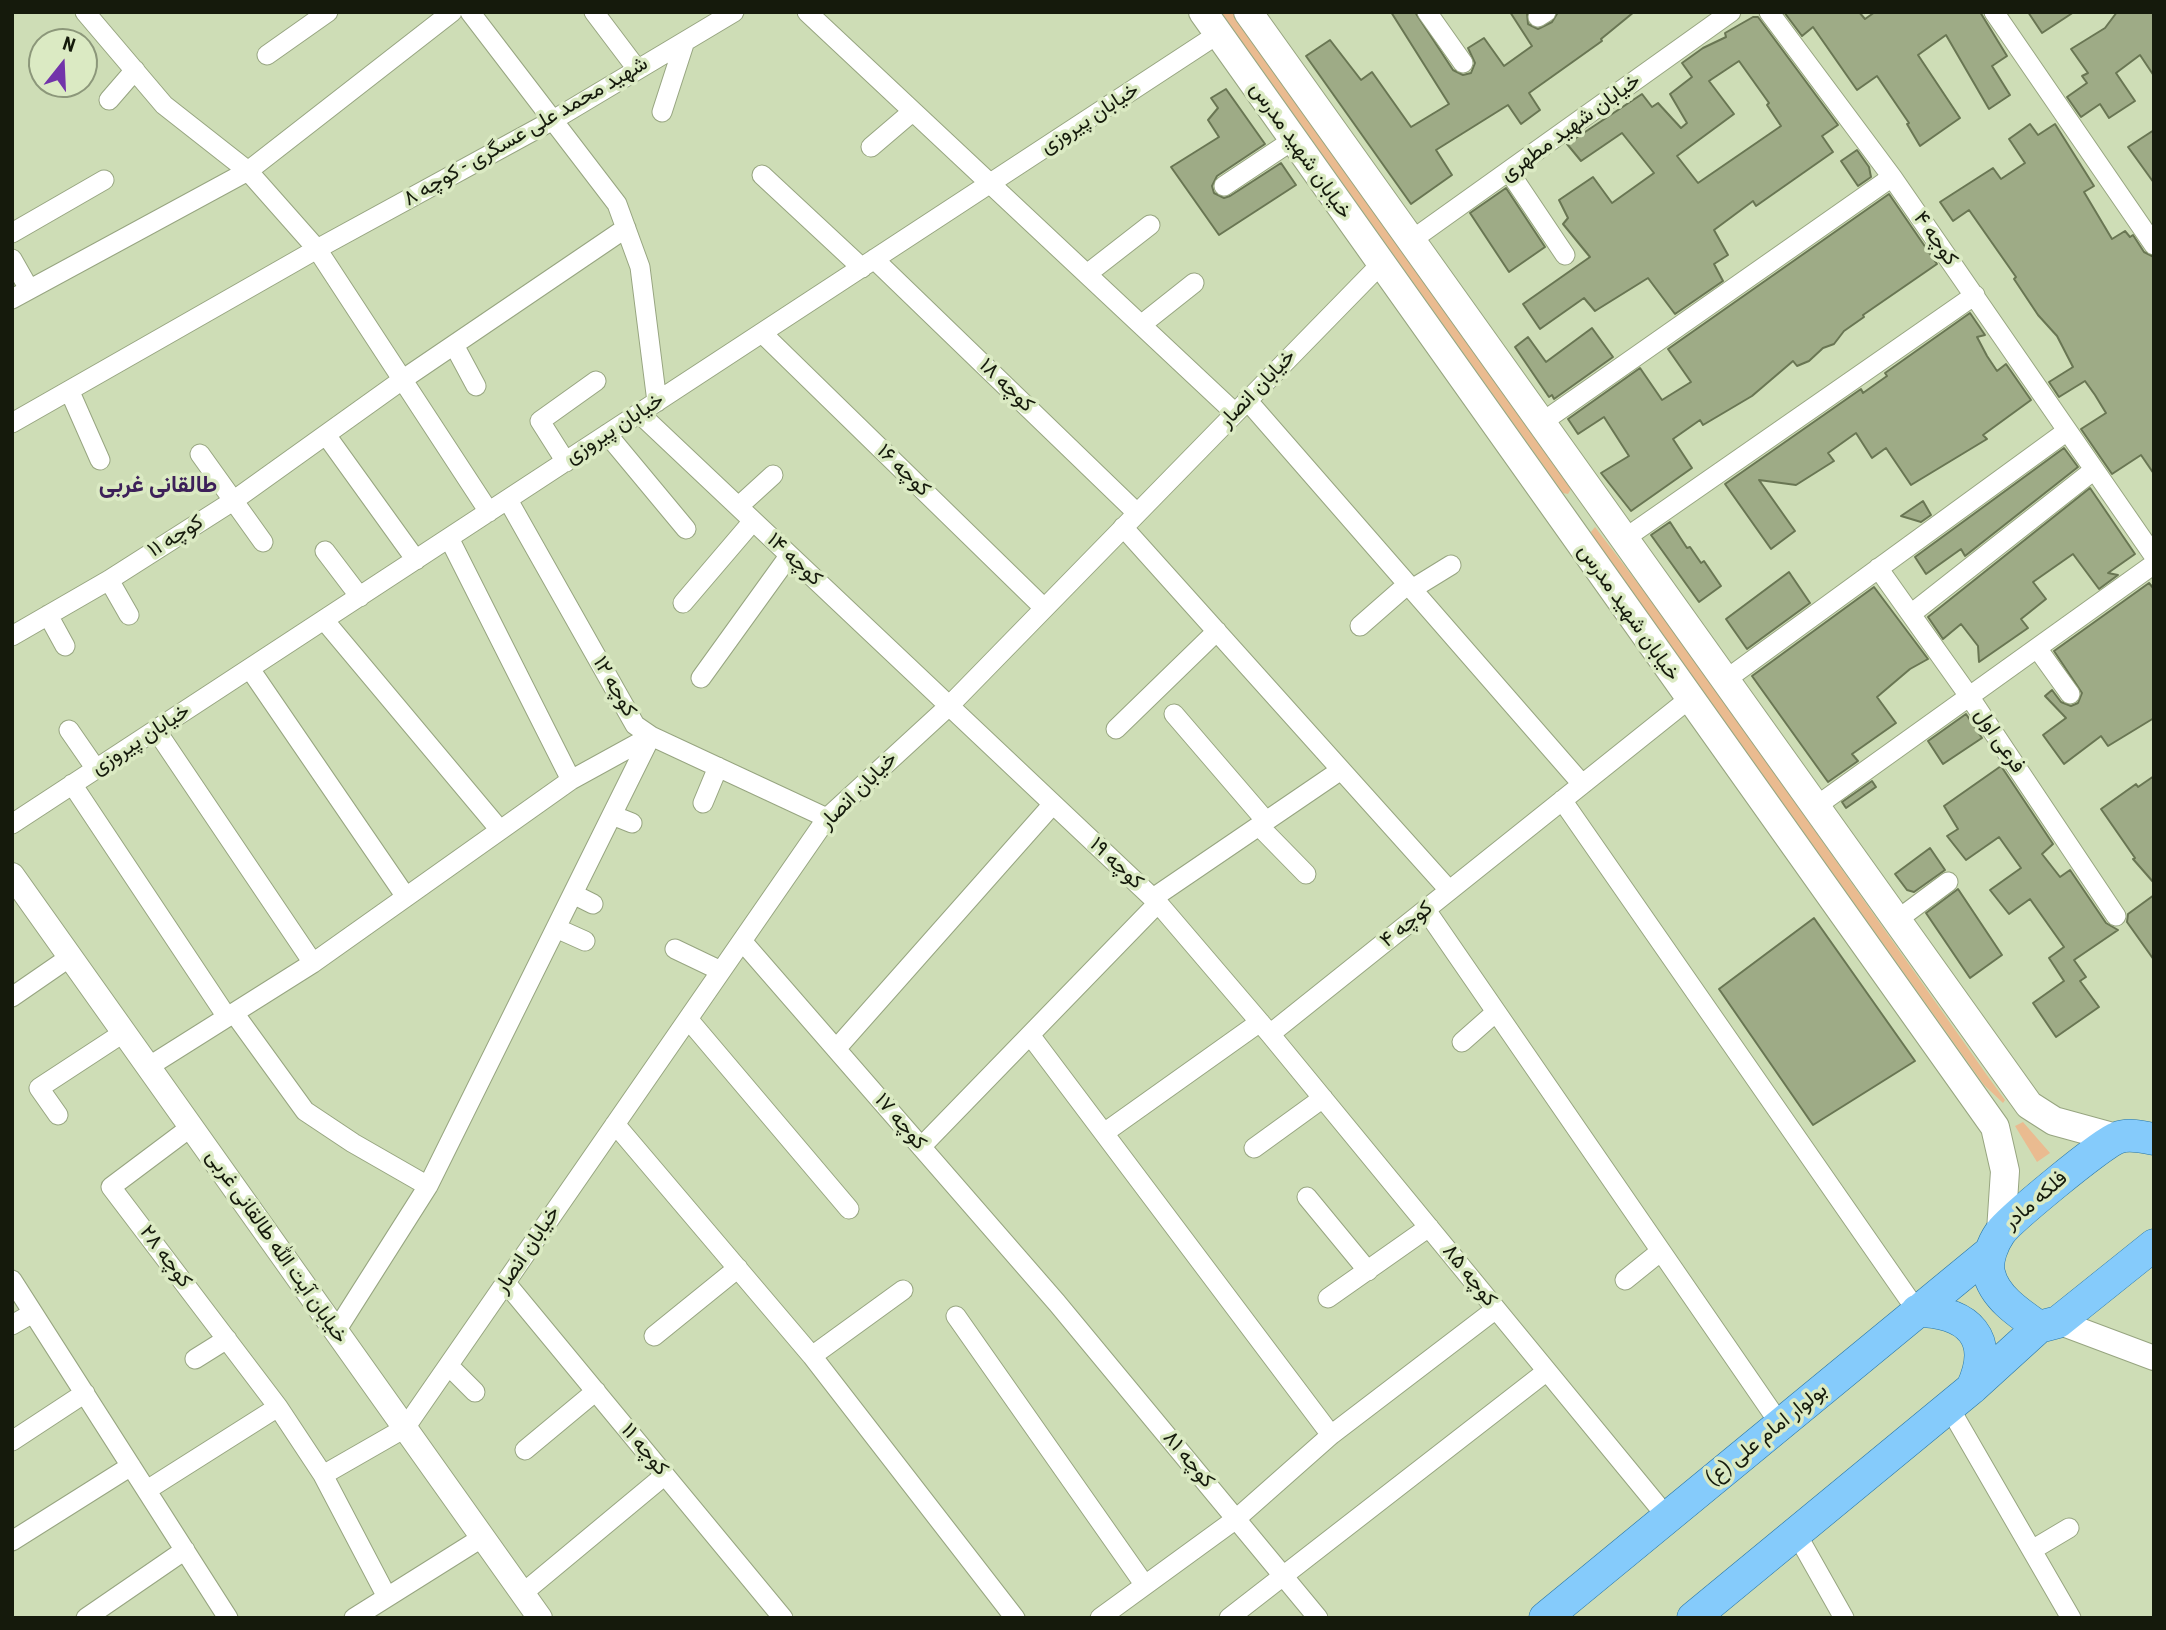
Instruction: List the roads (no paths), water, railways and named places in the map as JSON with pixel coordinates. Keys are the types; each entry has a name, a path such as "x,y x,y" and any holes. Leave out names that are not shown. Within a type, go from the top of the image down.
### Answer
{"main road":[{"name":"خیابان شهید مدرس","path":"1257,15 1409,242 2029,1105 2054,1121 2140,1133"},
{"name":"خیابان شهید مدرس","path":"1210,23 1995,1128 2005,1171 1996,1242"},
{"path":"1995,1128 2029,1105"},
{"name":"فلکه مادر","path":"2049,1324 2010,1305 1993,1285 1988,1270 1996,1242 2086,1158 2140,1133"},
{"name":"بولوار امام علی (ع)","path":"1545,1618 1917,1311 1996,1242"},
{"path":"1693,1618 2049,1324 2154,1245"},
{"path":"1917,1311 1942,1312 1957,1317 1976,1336 1981,1348 1982,1366 1961,1397"}],"street":[{"path":"267,54 328,12"},
{"path":"12,260 20,294 248,171 452,12"},
{"path":"470,12 555,119 617,204 640,267 657,402"},
{"path":"594,12 637,69"},
{"name":"شهید محمد علی عسگری - کوچه ۸","path":"12,423 317,249 555,119 734,12"},
{"path":"807,12 1140,325 1241,407 1410,587 1582,785"},
{"path":"1427,12 1463,63"},
{"name":"خیابان شهید مطهری","path":"1409,242 1510,173 1731,12"},
{"name":"کوچه ۴","path":"1769,12 1892,177 2154,556"},
{"path":"1994,12 2154,245"},
{"path":"95,16 164,105 248,171 317,249 489,512"},
{"name":"خیابان پیروزی","path":"12,824 990,184 1210,23"},
{"path":"662,112 684,44"},
{"path":"109,100 135,70"},
{"path":"871,147 912,112"},
{"path":"1224,186 1293,140"},
{"path":"1510,173 1565,255"},
{"name":"کوچه ۱۸","path":"762,175 868,264 1130,520 1217,631"},
{"path":"1541,423 1892,177"},
{"path":"12,233 104,180"},
{"path":"1087,274 1150,225"},
{"name":"کوچه ۱۱","path":"12,636 109,580 233,502 402,380 626,228"},
{"name":"خیابان انصار","path":"405,1428 450,1367 827,818 949,706 1381,264"},
{"path":"1140,325 1194,283"},
{"path":"1623,539 1975,295"},
{"name":"کوچه ۱۶","path":"762,333 1044,608"},
{"path":"453,345 476,386"},
{"path":"566,461 540,421 596,381"},
{"path":"70,392 100,460"},
{"name":"کوچه ۱۴","path":"639,414 949,706"},
{"path":"1724,681 2067,431"},
{"path":"607,434 686,529"},
{"path":"326,435 416,560"},
{"path":"200,454 263,542"},
{"path":"1911,614 2094,470"},
{"path":"739,506 773,475"},
{"name":"کوچه ۱۲","path":"508,500 635,725 651,736 827,818"},
{"path":"683,604 753,522"},
{"path":"449,538 571,780"},
{"path":"325,551 360,597"},
{"path":"701,678 789,556"},
{"path":"1815,807 2154,564"},
{"path":"1360,626 1410,587 1451,565"},
{"name":"فرعی اول","path":"1878,568 1969,696 2116,916"},
{"path":"109,580 129,615"},
{"path":"48,615 65,646"},
{"path":"324,620 500,830"},
{"path":"1116,729 1217,631"},
{"name":"کوچه ۴","path":"1104,1133 1265,1028 1449,890 1217,631"},
{"path":"2037,648 2070,694"},
{"path":"250,668 406,897"},
{"path":"1449,890 1689,699"},
{"name":"کوچه ۱۹","path":"949,706 1155,901 1265,1028"},
{"path":"1174,714 1306,874"},
{"path":"69,730 96,769"},
{"path":"156,730 313,963"},
{"path":"148,1067 313,963 571,780 651,736"},
{"path":"336,1331 428,1186 651,736"},
{"path":"703,803 718,767"},
{"path":"922,1147 1155,901 1341,770"},
{"path":"72,785 231,1015 305,1111 353,1143 428,1186"},
{"path":"1562,800 1917,1311"},
{"path":"836,1049 1053,804"},
{"path":"612,815 632,823"},
{"name":"خیابان آیت الله طالقانی غربی","path":"12,875 540,1618"},
{"path":"1897,920 1948,882"},
{"path":"573,894 593,904"},
{"path":"1426,909 1780,1424"},
{"path":"556,928 585,941"},
{"name":"کوچه ۱۷","path":"742,941 1057,1303"},
{"path":"675,949 721,971"},
{"path":"12,997 70,957"},
{"path":"1462,1042 1496,1012"},
{"path":"688,1019 849,1209"},
{"name":"کوچه ۸۵","path":"1265,1028 1667,1517"},
{"path":"58,1115 39,1088 123,1032"},
{"path":"1030,1035 1331,1435"},
{"path":"1254,1148 1324,1098"},
{"path":"615,1124 812,1356 1015,1618"},
{"name":"کوچه ۲۸","path":"191,1127 111,1187 278,1407 323,1475 382,1606"},
{"path":"1307,1197 1368,1270"},
{"path":"1328,1298 1429,1227"},
{"path":"1625,1280 1661,1251"},
{"path":"654,1336 738,1268"},
{"path":"12,1280 228,1618"},
{"name":"کوچه ۱۱","path":"506,1283 783,1618"},
{"path":"812,1356 903,1290"},
{"name":"کوچه ۸۱","path":"1057,1303 1318,1618"},
{"path":"1100,1618 1236,1519 1331,1435 1496,1309"},
{"path":"12,1325 33,1313"},
{"path":"956,1316 1144,1584"},
{"path":"2049,1324 2154,1358"},
{"path":"195,1359 227,1339"},
{"path":"450,1367 475,1392"},
{"path":"1229,1618 1547,1371"},
{"path":"526,1450 596,1391"},
{"path":"12,1441 85,1393"},
{"path":"1961,1397 2032,1550 2071,1618"},
{"path":"147,1490 278,1407"},
{"path":"323,1475 405,1428"},
{"path":"12,1541 131,1466"},
{"path":"523,1593 665,1475"},
{"path":"2032,1550 2069,1528"},
{"path":"1796,1533 1844,1618"},
{"path":"354,1618 382,1606 483,1537"},
{"path":"86,1618 185,1550"}],"district":[{"name":"طالقانی غربی","path":"158,486"}]}
